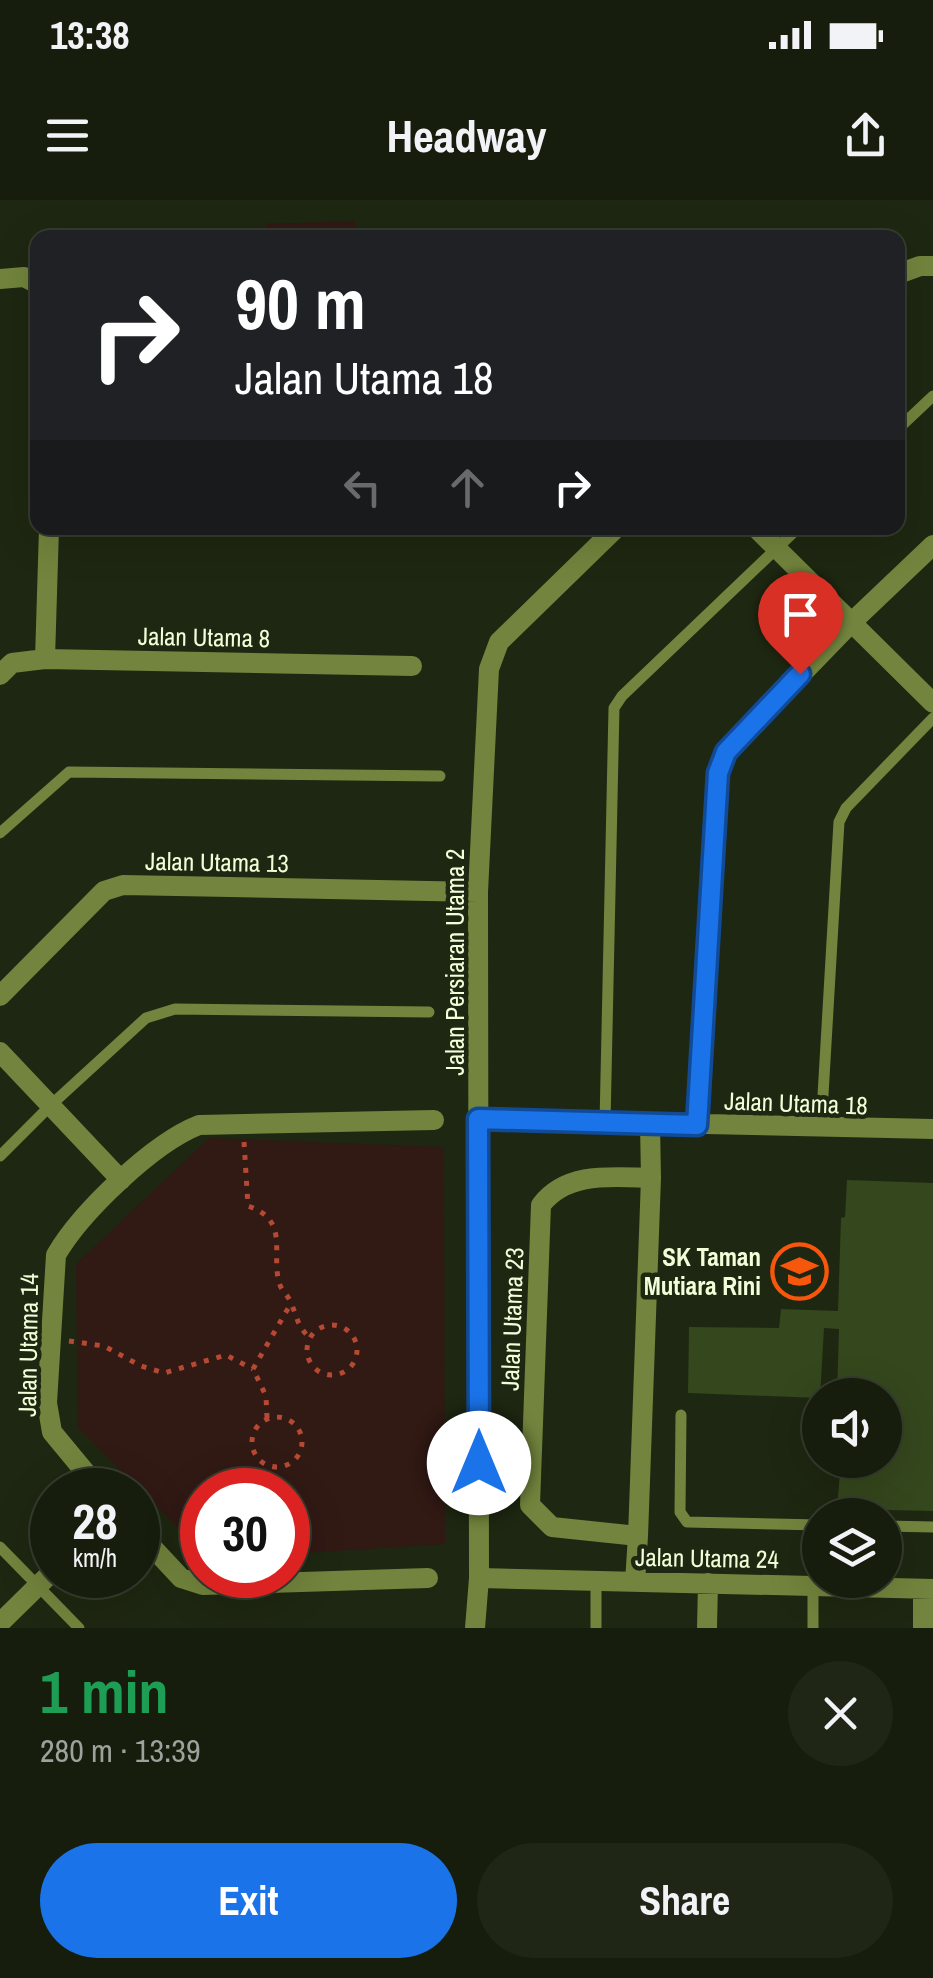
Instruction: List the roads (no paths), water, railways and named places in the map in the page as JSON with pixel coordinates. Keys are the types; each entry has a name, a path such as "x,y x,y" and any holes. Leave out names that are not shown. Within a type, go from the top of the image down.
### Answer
{"street":[{"path":"905,271 933,266"},
{"path":"0,279 30,280"},
{"path":"45,659 48,535"},
{"name":"Jalan Persiaran Utama 2","path":"475,1628 479,1578 478,892 489,668 499,642 609,535"},
{"path":"763,535 933,703"},
{"path":"697,1125 718,773 726,752 850,623 933,545"},
{"name":"Jalan Utama 8","path":"0,674 12,663 45,659 412,666"},
{"name":"Jalan Utama 13","path":"0,996 104,891 123,885 478,892"},
{"path":"0,1052 121,1180"},
{"name":"Jalan Utama 18","path":"478,1119 933,1131"},
{"name":"Jalan Utama 14","path":"82,1468 52,1432 48,1403 56,1255 64,1240 121,1180 175,1134 199,1125 434,1120"},
{"path":"634,1582 650,1124"},
{"name":"Jalan Utama 23","path":"638,1536 552,1527 530,1506 538,1280 541,1205 551,1192 576,1179 651,1178"},
{"path":"160,1556 181,1578 202,1585 428,1578"},
{"name":"Jalan Utama 24","path":"479,1578 802,1586"},
{"path":"707,1628 708,1584"},
{"name":"Jalan Utama 24","path":"902,1588 928,1589"},
{"path":"923,1628 928,1589"},
{"path":"0,1624 30,1595"}],"lane":[{"path":"905,422 933,396"},
{"path":"605,1123 614,708 791,535"},
{"path":"820,1128 839,822 846,808 933,718"},
{"path":"0,833 69,772 440,776"},
{"path":"0,1156 50,1104 146,1018 175,1009 429,1012"},
{"path":"681,1415 682,1518 687,1522 802,1525"},
{"path":"902,1526 933,1527"},
{"path":"0,1548 30,1569"},
{"path":"596,1581 596,1628"},
{"path":"58,1598 79,1628"},
{"path":"813,1628 814,1598"}],"place":[{"name":"SK Taman Mutiara Rini","path":"800,1271"}]}
